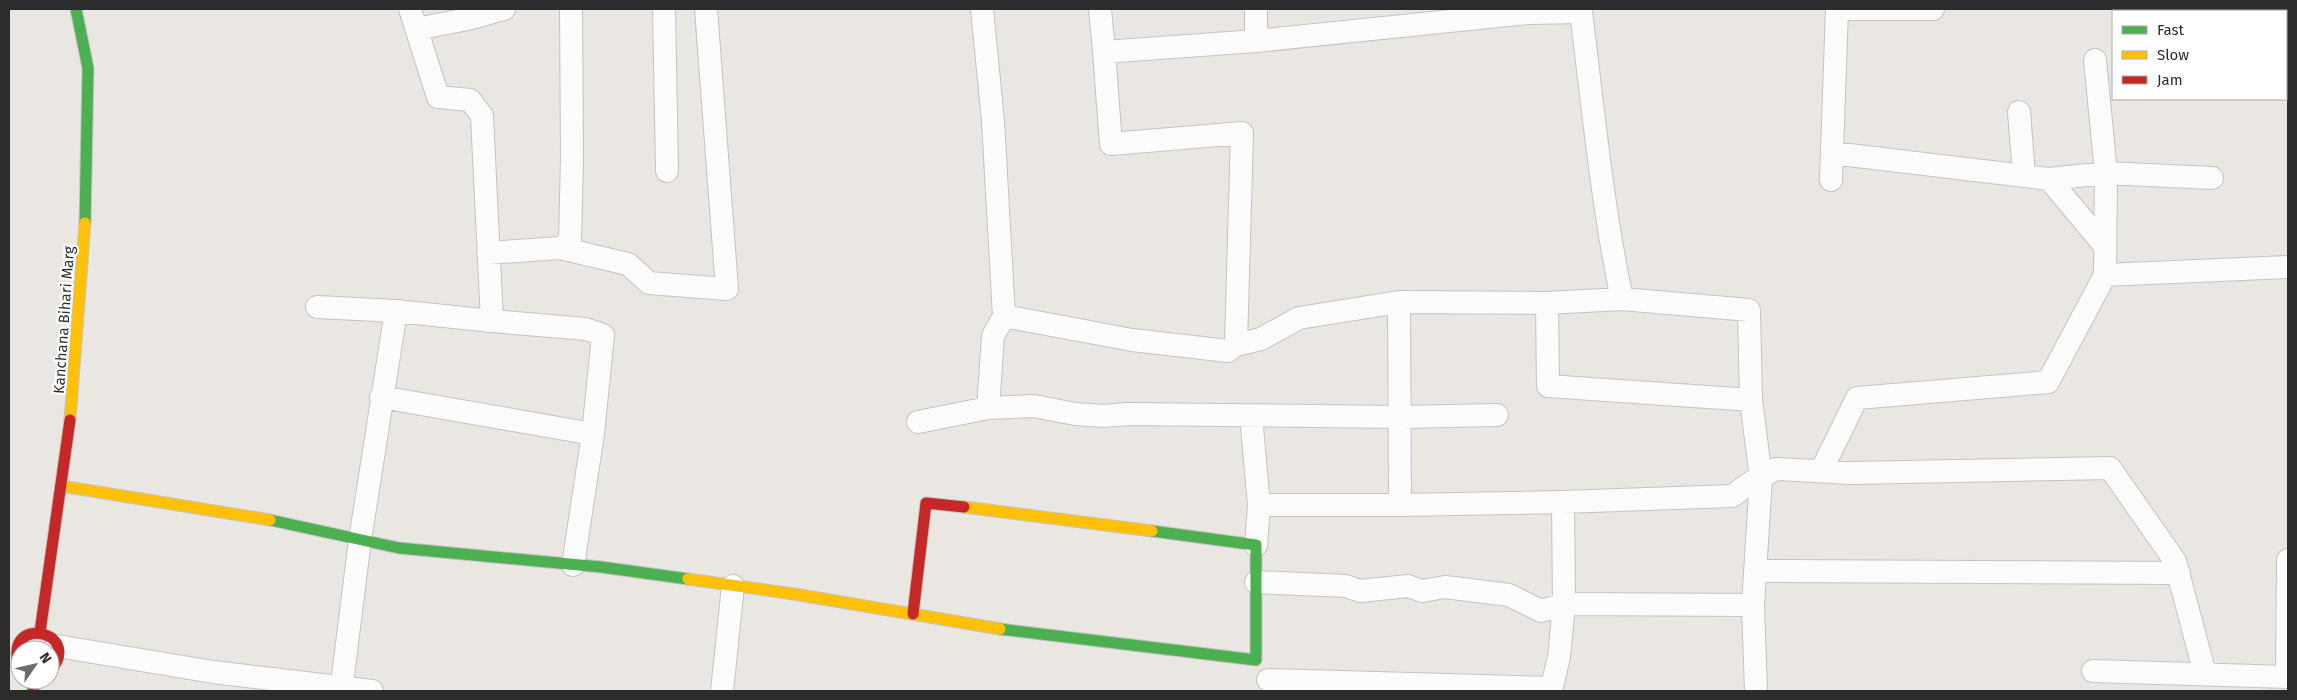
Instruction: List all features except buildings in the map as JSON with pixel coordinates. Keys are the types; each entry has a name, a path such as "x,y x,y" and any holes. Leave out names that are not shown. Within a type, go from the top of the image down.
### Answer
{"street":[{"name":"Kanchana Bihari Marg","path":"40,632 71,415 84,252 88,68 76,9"},
{"path":"492,321 482,116 470,100 438,97 413,19 468,19 504,9"},
{"path":"560,248 570,242 572,158 571,9"},
{"path":"664,9 667,171"},
{"path":"488,254 560,248 628,264 649,283 727,289 706,9"},
{"path":"982,9 993,122 1004,316 993,336 988,408"},
{"path":"1100,9 1110,144 1242,133 1236,346"},
{"path":"1256,9 1256,42"},
{"path":"1831,180 1838,9 1933,9"},
{"path":"1104,52 1256,42 1529,11 1581,12 1613,259 1622,299"},
{"path":"1821,471 1857,398 2048,382 2105,275 2106,174 2095,60"},
{"path":"2019,112 2024,175"},
{"path":"1832,154 2049,178 2106,174 2212,178"},
{"path":"2049,178 2104,245"},
{"path":"2105,275 2288,267"},
{"path":"1004,316 1132,340 1228,351 1236,346 1261,339 1299,318 1399,302 1547,303 1622,299 1749,310 1751,400 1761,478 1753,605 1756,691"},
{"path":"1399,302 1400,505"},
{"path":"1547,303 1548,386 1751,400"},
{"path":"317,307 586,329 603,335 593,434 573,564"},
{"path":"341,689 360,540 381,397 396,312"},
{"path":"381,397 593,434"},
{"path":"918,422 988,408 1034,406 1076,414 1104,416 1127,414 1401,417 1497,415"},
{"path":"1251,416 1259,505 1256,545 1256,660 1268,686 1551,690 1559,657 1564,604 1562,502"},
{"path":"1259,505 1562,502 1732,496 1750,483 1776,469 1851,473 2110,468 2176,560 2204,674"},
{"path":"61,486 262,518 400,548 573,564 733,586 1001,629 1256,660"},
{"path":"913,614 926,503 986,509 1256,545"},
{"path":"2093,671 2288,677 2288,560"},
{"path":"1755,570 2179,573"},
{"path":"1256,582 1346,586 1360,591 1408,586 1422,591 1444,587 1509,595 1541,611 1564,604 1753,605"},
{"path":"722,691 733,586"},
{"path":"20,640 30,632 40,632 54,640"},
{"path":"60,646 213,672 341,689 372,691"}],"traffic: fast":[{"path":"76,9 88,68 85,223"},
{"path":"270,520 399,548 601,567 688,579"},
{"path":"1000,629 1256,660 1256,545 1152,531"}],"traffic: slow":[{"path":"70,420 85,223"},
{"path":"61,486 270,520"},
{"path":"964,507 1152,531"},
{"path":"688,579 794,594 1000,629"}],"traffic: jam":[{"path":"40,632 70,420"},
{"path":"913,614 926,503 964,507"},
{"path":"21,640 30,634 41,634 53,640"}]}
